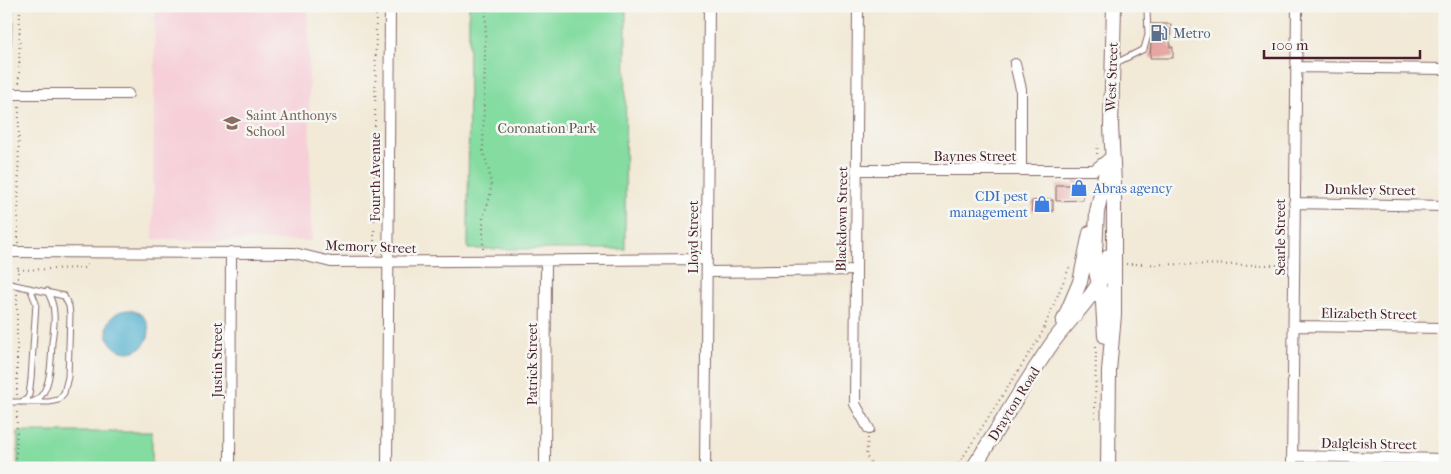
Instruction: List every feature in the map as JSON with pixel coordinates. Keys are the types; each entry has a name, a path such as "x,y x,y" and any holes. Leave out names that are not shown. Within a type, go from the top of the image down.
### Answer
{"main road":[{"name":"West Street","path":"1106,150 1113,65 1114,6"},
{"path":"1106,150 1114,183 1114,315 1109,371 1108,468"},
{"path":"1054,341 1080,282 1088,237 1102,190 1106,150"},
{"path":"1054,341 1086,302 1106,271 1114,183"},
{"path":"1097,212 1095,266 1103,303 1109,371"},
{"name":"Drayton Road","path":"973,468 1054,341"}],"street":[{"path":"6,45 7,6"},
{"name":"Fourth Avenue","path":"387,468 390,6"},
{"name":"Lloyd Street","path":"705,468 709,6"},
{"name":"Blackdown Street","path":"858,6 855,404 869,429"},
{"name":"Searle Street","path":"1292,468 1297,6"},
{"path":"1015,64 1022,89 1020,169"},
{"path":"1296,67 1445,70"},
{"path":"6,94 128,94"},
{"path":"1102,190 1091,170 1106,150"},
{"name":"Baynes Street","path":"856,170 1091,170"},
{"name":"Dunkley Street","path":"1294,203 1445,206"},
{"name":"Memory Street","path":"6,252 294,253 331,262 706,259"},
{"name":"Justin Street","path":"230,468 231,252"},
{"name":"Patrick Street","path":"545,468 546,261"},
{"path":"707,272 855,270"},
{"name":"Elizabeth Street","path":"1294,326 1445,328"},
{"name":"Dalgleish Street","path":"1292,456 1445,459"}],"lane":[{"path":"1113,65 1144,49 1148,35 1147,10 1143,6"},
{"path":"6,283 64,296 69,306 70,330 66,388 58,400 44,403 6,402"},
{"path":"18,402 27,399 31,379 36,303 30,288"},
{"path":"30,403 40,398 49,377 55,315 47,291"}],"path":[{"path":"16,468 20,6"},
{"path":"374,252 376,6"},
{"path":"483,249 483,217 491,184 483,152 486,6"},
{"path":"1091,170 1089,160 1106,150"},
{"path":"956,468 1041,335 1072,261"},
{"path":"1123,264 1294,265"},
{"path":"1095,418 1096,343"},
{"path":"869,429 866,456 875,468"}],"shaded area":[{"name":"Saint Anthonys School","path":"155,6 308,6 311,241 153,239"}],"green space":[{"name":"Coronation Park","path":"469,6 626,6 625,249 468,249"},
{"path":"18,432 152,432 152,468 18,468"}],"water":[{"path":"128,310 143,316 149,331 143,346 128,352 113,346 107,331 113,316"}],"building":[{"path":"1152,24 1171,24 1170,47 1173,47 1173,58 1150,58"},
{"path":"1074,177 1083,186 1083,200 1056,201 1056,185 1074,185"},
{"path":"1053,200 1053,211 1032,211 1032,201"}],"place":[{"name":"Metro","path":"1159,33"},
{"name":"Saint Anthonys School","path":"232,123"},
{"name":"Abras agency","path":"1079,188"},
{"name":"CDI pest management","path":"1042,204"}]}
